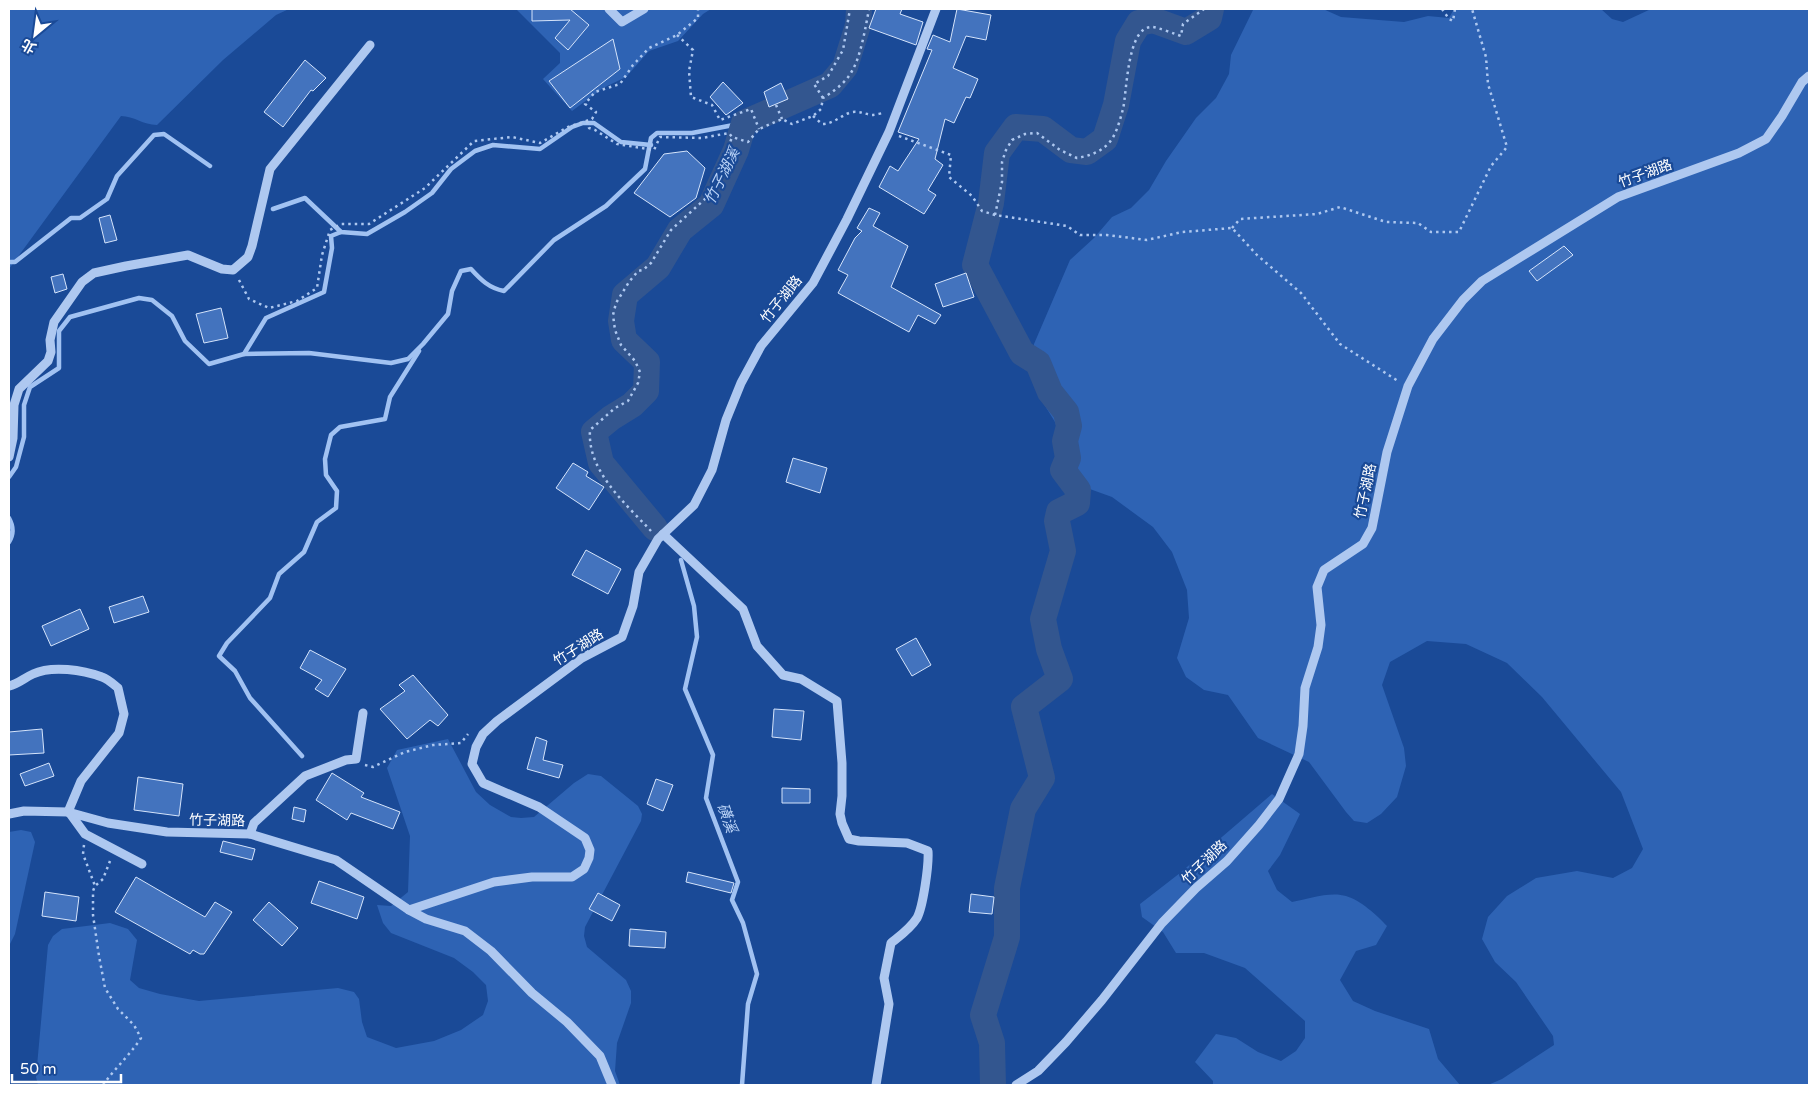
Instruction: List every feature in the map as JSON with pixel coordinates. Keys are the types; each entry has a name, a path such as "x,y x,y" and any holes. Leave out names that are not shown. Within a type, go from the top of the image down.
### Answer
{"street":[{"path":"609,9 622,22 644,9"},
{"name":"竹子湖路","path":"409,910 494,882 532,877 572,877 584,869 590,850 585,838 539,807 483,783 472,764 476,747 483,734 497,721 582,658 622,637 633,606 639,572 661,536 694,505 712,470 726,420 741,383 761,346 813,283 847,219 889,132 936,9"},
{"path":"9,457 13,438 14,405 19,388 48,361 51,352 50,340 54,322 82,282 94,273 188,256 233,270 248,257 257,230 270,169 370,45"},
{"name":"竹子湖路","path":"1016,1085 1038,1071 1066,1042 1102,1000 1162,923 1196,888 1228,861 1279,799 1299,754 1305,688 1318,647 1321,625 1317,587 1324,570 1363,544 1372,528 1387,452 1408,386 1433,340 1463,300 1482,281 1618,197 1740,153 1766,139 1802,82 1809,76"},
{"path":"661,536 743,609 757,646 783,675 801,679 838,701 842,763 840,814 849,838 859,841 907,843 928,851 929,866 918,916 907,931 891,943 884,978 889,1004 876,1085"},
{"path":"9,686 17,684 34,673 55,670 86,673 104,678 118,688 124,714 119,733 81,781 68,812 85,834 142,864"},
{"path":"250,834 254,823 305,776 346,760 356,759 363,713"},
{"name":"竹子湖路","path":"9,814 24,811 68,812 108,823 167,832 250,834 336,860 409,910 426,919 465,931 491,951 532,993 566,1022 600,1056 612,1085"}],"path":[{"path":"233,270 249,299 269,308 297,301 316,288 322,255 330,230 341,224 369,224 425,188 474,142 512,137 540,143 568,127 592,119 596,112 586,104 595,92 620,84 633,65 649,48 678,35 698,18 698,9"},
{"path":"776,105 782,119 792,124 813,116 822,109 823,98 814,84 828,76 843,50 850,9"},
{"path":"823,98 836,90 853,69 869,9"},
{"path":"995,215 1002,182 1002,162 1012,140 1025,134 1037,133 1060,150 1076,158 1093,154 1108,144 1123,110 1131,53 1138,36 1145,28 1153,26 1182,36 1183,24 1204,9"},
{"path":"1442,9 1449,20 1453,22 1455,9"},
{"path":"889,132 951,155 949,177 972,196 982,211 995,215 1067,226 1080,235 1107,234 1147,240 1182,232 1232,228 1240,219 1317,214 1340,207 1386,222 1418,223 1431,232 1459,232 1491,166 1507,147 1488,84 1486,56 1472,9"},
{"path":"678,35 693,50 689,71 691,97 712,105 720,120 751,110 759,129"},
{"path":"813,116 822,124 832,124 852,112 873,115 898,109"},
{"path":"587,121 589,128 617,144 654,150 660,137 702,138 729,133 732,137 748,142 759,129 782,119"},
{"path":"661,536 626,505 597,468 590,446 590,430 615,408 628,401 638,383 640,372 635,361 621,344 615,330 613,315 616,303 638,271 643,270 651,263 671,230 705,199 718,176 732,137"},
{"path":"1232,228 1257,254 1302,293 1340,344 1408,386"},
{"path":"356,759 362,764 373,767 405,752 433,745 461,743 470,732 483,734"},
{"path":"85,834 83,854 95,886"},
{"path":"103,1085 116,1066 133,1049 140,1038 134,1025 118,1009 105,988 93,915 92,891 103,878 113,850"}],"shaded area":[{"path":"9,9 289,9 276,15 223,60 157,125 121,116 9,269"},
{"path":"516,9 711,9 703,14 678,41 649,51 626,77 603,88 572,111 543,79 560,63 560,53"},
{"path":"1323,9 1341,17 1404,22 1428,16 1449,18 1454,9 1601,9 1612,19 1623,22 1651,9 1809,9 1809,1085 1488,1085 1502,1079 1554,1045 1553,1036 1516,982 1495,962 1482,939 1488,917 1507,896 1536,878 1577,871 1613,878 1632,868 1643,849 1621,792 1542,697 1507,663 1466,644 1427,641 1390,662 1382,685 1404,748 1406,766 1397,797 1381,814 1367,823 1354,821 1309,762 1258,738 1228,695 1204,690 1186,677 1177,658 1189,618 1187,590 1172,552 1153,527 1112,497 1087,488 1072,474 1055,422 1039,396 1031,368 1034,344 1070,260 1094,238 1112,217 1131,208 1149,190 1166,161 1196,118 1216,98 1229,74 1231,55 1253,10"},
{"path":"448,739 476,792 490,805 511,817 534,817 574,783 588,774 601,776 638,806 642,814 641,821 585,927 584,936 587,947 626,980 631,991 631,1003 617,1043 615,1071 620,1085 38,1085 36,1077 48,945 53,936 62,929 110,923 128,929 137,940 130,980 139,988 160,994 199,1001 338,988 354,992 359,999 362,1022 367,1037 396,1048 434,1041 461,1030 483,1015 488,1001 486,985 473,972 454,958 391,933 383,923 377,905 391,906 408,892 410,836 387,768 397,750"},
{"path":"1272,794 1300,814 1280,855 1268,871 1277,890 1292,902 1333,894 1346,896 1368,908 1387,926 1376,945 1356,951 1340,980 1353,1001 1375,1011 1429,1029 1438,1059 1460,1085 1213,1085 1213,1081 1195,1062 1216,1034 1236,1038 1258,1052 1281,1061 1296,1051 1305,1038 1305,1021 1245,968 1204,953 1176,953 1163,932 1142,917 1140,904 1180,873"},
{"path":"21,830 31,832 35,842 15,934 9,946 9,832"}],"building":[{"path":"532,9 570,9 589,25 568,50 555,38 570,20 532,21"},
{"path":"876,9 902,9 900,14 923,22 916,45 869,28"},
{"path":"957,9 991,15 986,40 966,36 953,68 978,79 970,98 966,97 954,123 945,119 935,159 943,165 928,190 936,195 924,214 879,187 890,166 898,171 919,139 898,132 932,50 927,49 933,35 950,42"},
{"path":"613,39 620,69 570,108 549,81"},
{"path":"305,60 326,78 313,91 311,90 283,127 264,112"},
{"path":"723,82 743,103 726,115 710,97"},
{"path":"781,83 788,99 769,107 764,92"},
{"path":"687,151 705,168 696,198 670,217 634,193 664,154"},
{"path":"869,208 880,213 873,226 908,246 891,287 941,315 935,324 918,315 909,332 838,293 848,275 838,270 855,238 862,231 857,228"},
{"path":"110,215 117,240 105,243 99,218"},
{"path":"1564,246 1573,255 1537,281 1529,271"},
{"path":"966,273 974,297 943,307 935,284"},
{"path":"63,274 67,289 55,293 51,277"},
{"path":"221,308 228,338 204,343 196,314"},
{"path":"793,458 827,468 820,493 786,482"},
{"path":"573,463 588,472 586,476 604,487 589,510 556,488"},
{"path":"586,550 621,569 608,594 572,575"},
{"path":"143,596 149,612 114,623 109,607"},
{"path":"80,609 89,629 51,646 42,626"},
{"path":"916,638 931,665 912,676 896,649"},
{"path":"310,650 346,669 328,697 315,689 322,680 300,668"},
{"path":"413,675 448,715 438,726 430,720 407,739 380,709 405,691 399,685"},
{"path":"774,709 804,711 801,740 772,737"},
{"path":"42,729 44,753 9,755 9,732"},
{"path":"536,737 547,741 543,760 563,765 559,778 527,769"},
{"path":"49,763 54,776 25,786 20,774"},
{"path":"332,773 364,793 361,797 400,812 393,829 351,813 347,820 316,800"},
{"path":"138,777 183,784 179,816 134,810"},
{"path":"656,779 673,785 663,811 647,804"},
{"path":"782,788 810,789 810,803 782,803"},
{"path":"294,807 306,810 304,822 292,819"},
{"path":"223,841 255,849 252,860 220,852"},
{"path":"688,872 734,883 731,893 686,882"},
{"path":"136,877 205,917 215,902 232,912 204,954 193,950 190,954 115,912"},
{"path":"319,881 364,897 357,919 311,903"},
{"path":"45,892 79,897 76,921 42,916"},
{"path":"598,893 620,905 612,921 589,909"},
{"path":"971,894 994,897 992,914 969,912"},
{"path":"269,902 298,928 282,946 253,920"},
{"path":"630,929 666,932 665,948 629,946"}],"waterway":[{"name":"竹子湖溪","path":"655,528 601,463 594,432 611,418 632,405 646,391 647,362 624,340 621,321 625,295 658,267 680,230 711,205 736,150 744,123 830,85 845,67 858,25 859,9"},
{"path":"993,1085 992,1043 983,1015 1007,937 1007,888 1023,809 1042,778 1024,707 1060,679 1049,649 1043,619 1063,551 1057,521 1059,512 1077,503 1078,490 1063,470 1068,458 1065,441 1069,426 1066,412 1050,392 1038,363 1022,353 975,265 991,203 997,153 1016,127 1043,129 1071,150 1087,152 1105,139 1116,105 1128,41 1139,23 1153,20 1186,32 1209,18 1211,9"},
{"path":"273,209 305,198 341,232 367,234 405,212 432,193 451,169 475,151 493,145 540,149 572,127 583,123 594,123 621,142 651,145"},
{"path":"9,477 16,467 24,437 24,405 30,387 59,368 59,331 70,317 139,298 152,300 172,316 185,341 209,364 244,354 309,353 391,363 408,359 448,314 452,291 461,271 471,269 486,283 504,291 554,240 606,206 645,169 651,138 657,133 692,133 744,123"},
{"path":"9,262 15,262 71,218 80,218 107,199 117,176 154,135 164,134 210,166"},
{"path":"244,354 266,318 324,292 332,248 331,236 341,232"},
{"path":"302,756 250,698 235,671 219,656 227,643 270,598 279,574 304,552 317,522 336,508 337,491 326,475 325,459 331,435 340,427 385,419 390,397 419,351"},
{"path":"9,518 13,530 9,542"},
{"name":"磺溪","path":"681,560 694,606 697,637 685,689 713,755 706,798 738,882 732,900 743,923 757,974 748,1004 742,1085"}]}
